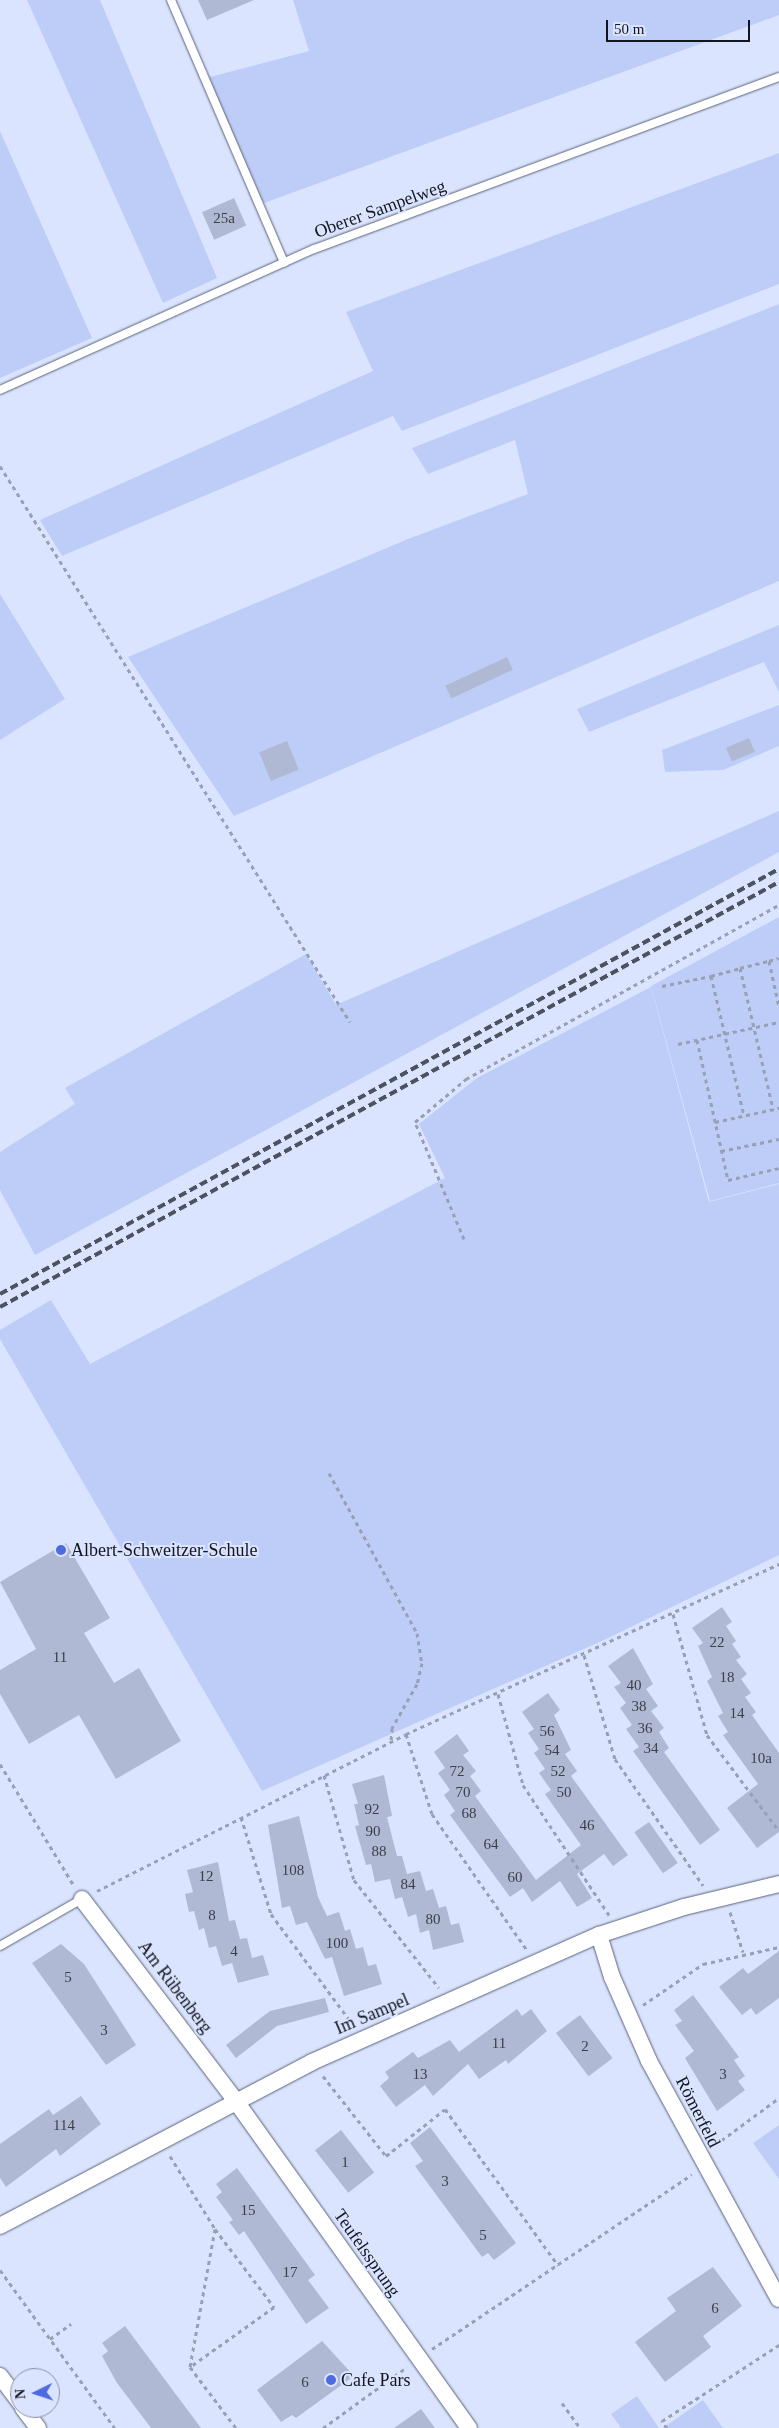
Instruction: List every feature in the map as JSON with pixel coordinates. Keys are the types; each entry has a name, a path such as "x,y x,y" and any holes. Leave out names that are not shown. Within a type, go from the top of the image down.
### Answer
{"street":[{"name":"Im Sampel","path":"0,2226 162,2142 236,2100 312,2062 538,1965 599,1935 708,1900 779,1884"},
{"name":"Am Rübenberg","path":"82,1899 236,2100"},
{"name":"Römerfeld","path":"599,1935 629,2016 701,2161 779,2299"},
{"name":"Teufelssprung","path":"236,2100 417,2359 469,2428"},
{"path":"0,2376 10,2390"}],"lane":[{"path":"171,0 284,263"},
{"name":"Oberer Sampelweg","path":"0,390 284,263 779,77"},
{"path":"0,1946 82,1899"}],"path":[{"path":"0,466 350,1022"},
{"path":"464,1239 415,1122 466,1079 779,905"},
{"path":"662,986 711,976 779,958"},
{"path":"769,961 779,1007"},
{"path":"740,968 773,1109"},
{"path":"711,976 744,1116"},
{"path":"678,1044 779,1022"},
{"path":"697,1040 728,1180 779,1168"},
{"path":"715,1122 779,1108"},
{"path":"721,1152 779,1139"},
{"path":"329,1473 417,1633 422,1663 417,1684 392,1728 391,1742"},
{"path":"0,1764 82,1899 406,1734 584,1655 779,1564"},
{"path":"673,1614 707,1734 779,1832"},
{"path":"584,1655 615,1759 704,1886 708,1900"},
{"path":"498,1694 523,1785 617,1928"},
{"path":"406,1734 432,1814 538,1965"},
{"path":"324,1775 354,1880 451,2002"},
{"path":"241,1817 271,1914 364,2040"},
{"path":"725,1896 743,1952"},
{"path":"629,2016 703,1964 743,1952 779,1947"},
{"path":"312,2062 386,2156 444,2109 558,2264"},
{"path":"323,2428 417,2359 558,2264 701,2161 779,2098"},
{"path":"162,2142 215,2229 274,2307 190,2367"},
{"path":"215,2229 190,2367 236,2428"},
{"path":"0,2270 115,2428"},
{"path":"50,2339 71,2324"},
{"path":"667,2428 662,2421 779,2345"},
{"path":"562,2403 580,2428"}],"shaded area":[{"path":"27,0 100,0 217,278 163,303"},
{"path":"293,0 779,0 779,15 264,203 206,78 309,51"},
{"path":"0,131 92,338 0,378"},
{"path":"779,153 779,284 402,431 393,416 62,556 40,520 373,371 346,312"},
{"path":"779,304 779,581 234,816 128,657 408,539 528,494 515,440 428,474 412,448"},
{"path":"0,594 65,699 0,740"},
{"path":"779,625 779,692 764,662 589,732 577,709"},
{"path":"779,705 779,746 723,770 665,772 662,750"},
{"path":"779,811 779,852 35,1255 0,1190 0,1152 75,1104 65,1088 306,954 336,1005"},
{"path":"779,917 779,1183 710,1201 651,986"},
{"path":"651,987 709,1202 779,1184 779,1555 604,1640 262,1791 0,1339 0,1330 51,1300 90,1364 445,1178 419,1124 477,1078"},
{"path":"779,2125 779,2179 753,2143"},
{"path":"637,2396 659,2428 621,2428 611,2414"},
{"path":"703,2400 723,2428 663,2428"}],"building":[{"path":"198,0 254,0 207,20"},
{"path":"234,198 246,225 214,240 202,212"},
{"path":"507,657 513,670 451,698 445,686"},
{"path":"749,738 755,752 732,762 726,748"},
{"path":"287,741 299,770 271,781 259,752"},
{"path":"66,1543 110,1618 84,1633 114,1683 139,1668 181,1741 116,1779 79,1715 29,1744 0,1694 0,1670 36,1649 0,1582"},
{"path":"722,1607 732,1622 726,1626 736,1641 732,1644 741,1657 736,1660 747,1674 741,1679 751,1693 745,1697 756,1712 752,1715 779,1753 779,1832 757,1848 727,1808 758,1784 723,1735 728,1732 718,1716 723,1713 707,1681 712,1677 698,1646 703,1643 692,1628"},
{"path":"633,1648 653,1684 646,1689 658,1706 651,1711 664,1728 659,1732 669,1748 664,1752 720,1830 700,1845 633,1751 639,1747 626,1729 632,1725 620,1708 626,1703 614,1687 621,1683 608,1666"},
{"path":"548,1693 560,1710 554,1715 571,1750 565,1754 577,1771 571,1776 628,1855 613,1866 604,1854 577,1874 592,1898 577,1907 560,1881 532,1902 523,1888 510,1897 450,1815 455,1811 444,1795 450,1790 438,1773 445,1768 434,1752 457,1734 469,1751 463,1755 476,1771 470,1776 481,1791 475,1796 536,1880 581,1845 545,1794 551,1790 539,1773 545,1769 534,1753 539,1749 528,1733 534,1729 522,1712"},
{"path":"384,1775 392,1816 387,1817 397,1856 402,1856 407,1874 420,1871 426,1891 433,1889 439,1908 446,1906 451,1925 459,1923 464,1942 433,1950 429,1930 420,1933 416,1914 408,1917 402,1897 395,1899 390,1879 375,1882 371,1864 366,1865 355,1826 359,1825 354,1804 358,1804 352,1784"},
{"path":"299,1816 318,1897 327,1916 339,1912 345,1931 350,1929 356,1949 363,1947 368,1966 376,1964 382,1984 344,1996 332,1957 325,1959 307,1922 296,1925 290,1906 282,1908 268,1825"},
{"path":"649,1822 678,1863 663,1873 634,1832"},
{"path":"218,1862 229,1921 235,1920 240,1939 247,1938 252,1958 263,1955 269,1975 238,1983 232,1963 222,1966 216,1946 209,1948 204,1928 199,1930 194,1911 189,1912 185,1894 193,1892 187,1870"},
{"path":"61,1944 84,1964 136,2045 106,2065 32,1963"},
{"path":"779,1951 779,1998 756,2015 751,2008 742,2015 719,1987 743,1968 748,1974"},
{"path":"693,1995 739,2057 734,2060 745,2076 738,2081 745,2090 717,2111 685,2058 694,2051 675,2025 682,2021 674,2010"},
{"path":"325,1998 329,2012 277,2026 236,2058 226,2045 270,2011"},
{"path":"517,2009 522,2016 531,2009 547,2031 508,2064 506,2060 479,2079 468,2064 433,2096 425,2085 396,2107 380,2086 389,2078 385,2072 413,2052 418,2058 450,2040 459,2052"},
{"path":"580,2015 612,2058 589,2076 556,2033"},
{"path":"81,2096 101,2124 60,2156 56,2149 6,2187 0,2178 0,2144 49,2109 53,2115"},
{"path":"430,2127 516,2243 494,2260 488,2253 482,2257 415,2166 423,2161 410,2143"},
{"path":"341,2130 374,2173 348,2193 315,2150"},
{"path":"237,2168 315,2275 308,2280 329,2308 306,2324 244,2231 239,2235 229,2222 233,2220 216,2197 222,2192 216,2184"},
{"path":"713,2267 742,2306 703,2336 711,2347 665,2382 635,2342 676,2311 667,2298"},
{"path":"125,2326 201,2428 151,2428 117,2383 102,2356 108,2351 102,2343"},
{"path":"322,2341 354,2376 296,2418 292,2415 281,2422 257,2390"},
{"path":"421,2409 435,2428 394,2428"}],"railway":[{"path":"0,1294 779,869"},
{"path":"0,1307 779,882"}],"place":[{"name":"Albert-Schweitzer-Schule","path":"61,1550"},
{"name":"Cafe Pars","path":"331,2380"}]}
